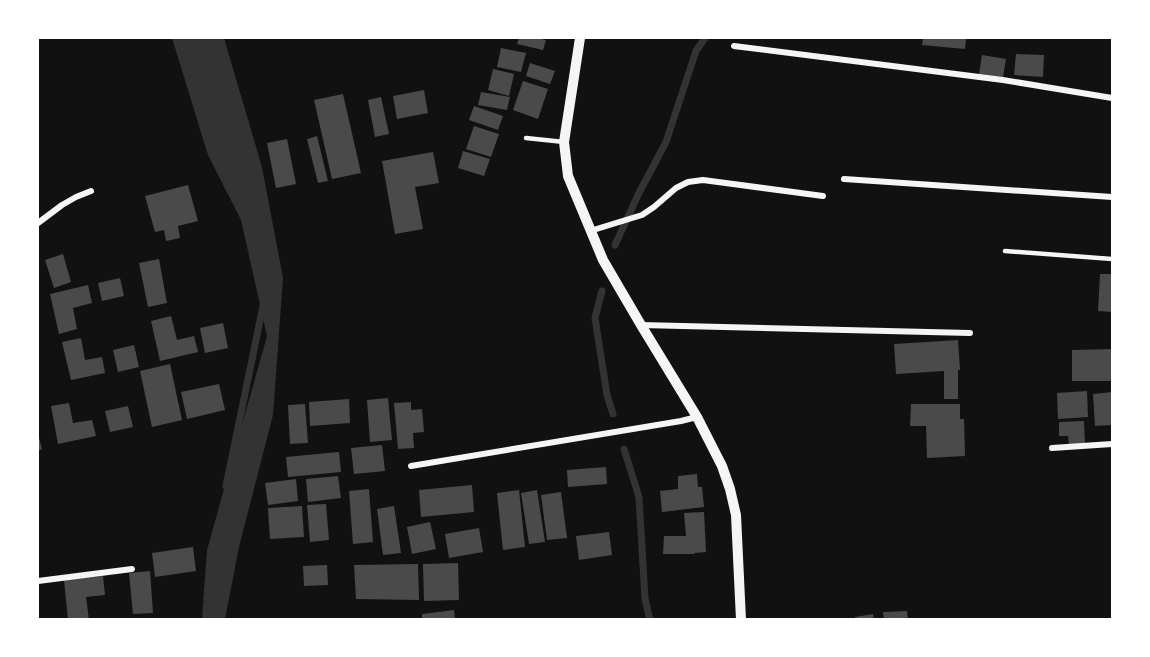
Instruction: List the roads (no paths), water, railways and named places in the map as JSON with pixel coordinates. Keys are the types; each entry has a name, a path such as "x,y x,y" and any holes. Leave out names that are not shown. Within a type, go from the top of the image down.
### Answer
{"street":[{"path":"580,38 564,141 568,176 603,260 697,417 722,466 736,515 741,620"},
{"path":"734,46 1002,80 1113,98"},
{"path":"844,179 1113,197"},
{"path":"591,231 642,215 676,188 688,182 703,180 823,196"},
{"path":"38,223 62,205 91,191"},
{"path":"640,325 970,333"},
{"path":"411,466 697,417"},
{"path":"1052,448 1113,444"},
{"path":"38,581 132,569"}],"lane":[{"path":"526,138 564,141"},
{"path":"1005,251 1113,259"}],"waterway":[{"path":"615,245 666,142 696,51 705,38"},
{"path":"602,291 595,318 607,395 613,414"},
{"path":"226,486 263,306"},
{"path":"624,449 639,497 645,599 650,620"}]}
